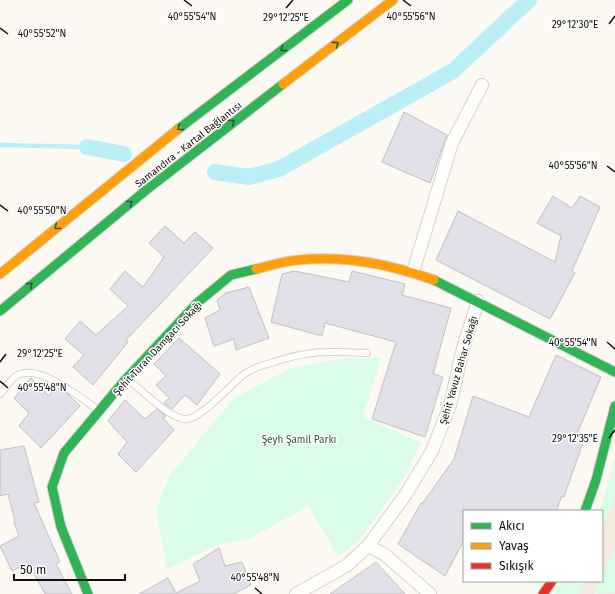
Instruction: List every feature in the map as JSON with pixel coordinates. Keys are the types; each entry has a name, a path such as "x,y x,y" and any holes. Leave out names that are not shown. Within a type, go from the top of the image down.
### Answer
{"main road":[{"name":"Samandıra - Kartal Bağlantısı","path":"0,274 179,129 348,0"},
{"name":"Samandıra - Kartal Bağlantısı","path":"0,311 60,259 219,132 393,0"},
{"name":"Şehit Turan Damgacı Sokağı","path":"88,594 61,527 52,487 64,453 127,378 197,304 231,275 296,260 320,258 366,260 413,272 440,282 615,372"},
{"path":"585,510 596,480 615,406"},
{"path":"544,594 551,582"}],"street":[{"path":"413,272 452,143 482,85"},
{"name":"Şehit Yavuz Bahar Sokağı","path":"296,594 346,566 368,546 406,494 432,451 450,405 463,348 478,301"},
{"path":"368,546 384,554 430,594"}],"lane":[{"path":"127,378 170,413 181,419 188,419 198,415 243,375 255,368 304,353 324,350 367,353"},
{"path":"0,394 16,376 27,373 40,374 74,392 99,411"}],"shaded area":[{"path":"615,459 615,594 554,594 560,582 603,582 603,510 600,510"}],"green space":[{"name":"Şeyh Şamil Parkı","path":"346,358 381,358 363,417 421,443 402,481 357,543 338,556 308,506 251,538 218,545 167,569 156,509 170,475 234,398 291,368"},
{"path":"615,459 615,498 604,526 603,510 600,510"},
{"path":"615,549 615,593 594,594 600,582 603,582 603,575"},
{"path":"560,582 585,582 579,594 554,594"}],"building":[{"path":"404,112 447,135 430,183 382,162"},
{"path":"553,196 572,208 580,196 600,207 572,271 575,273 550,319 436,260 458,211 555,262 561,236 537,223"},
{"path":"165,226 184,243 195,232 213,248 126,340 128,342 93,385 73,367 84,355 65,339 80,321 96,335 128,306 110,289 125,271 143,287 164,257 149,243"},
{"path":"294,271 349,282 352,271 405,284 402,295 451,308 433,374 443,377 425,437 372,419 396,342 325,323 322,336 271,322 282,274"},
{"path":"249,287 269,338 236,350 234,339 214,346 205,318 220,310 217,300 226,293"},
{"path":"179,338 220,374 197,405 185,395 172,409 164,403 169,398 156,385 166,376 154,364"},
{"path":"556,355 601,377 577,434 585,437 564,497 562,496 556,510 463,510 463,542 445,576 398,544 421,503 422,504 454,459 473,396 529,417"},
{"path":"31,378 49,396 56,387 68,394 80,406 41,448 19,426 29,413 14,398"},
{"path":"125,400 145,419 157,409 166,416 163,418 174,430 136,472 118,454 127,442 108,421"},
{"path":"24,446 39,502 34,503 60,562 56,564 72,594 45,594 28,563 12,571 0,546 19,536 14,522 8,494 0,496 0,450"},
{"path":"219,548 225,566 242,562 251,585 234,594 139,594 168,578 176,593 200,581 193,564"},
{"path":"376,562 405,594 330,594"}],"waterway":[{"path":"215,172 249,177 279,169 453,71 529,0"},
{"path":"0,145 87,147"},
{"path":"87,147 124,154"}],"traffic: fast":[{"path":"177,130 348,0"},
{"path":"0,311 145,191 283,84"},
{"path":"88,594 61,527 52,487 64,453 125,380 197,303 231,275 256,269"},
{"path":"434,280 615,372"},
{"path":"585,510 596,480 615,406"}],"traffic: slow":[{"path":"283,84 393,0"},
{"path":"0,274 177,130"},
{"path":"256,269 282,262 315,259 350,260 401,269 434,280"}],"traffic: jam":[{"path":"543,594 551,582"}]}
